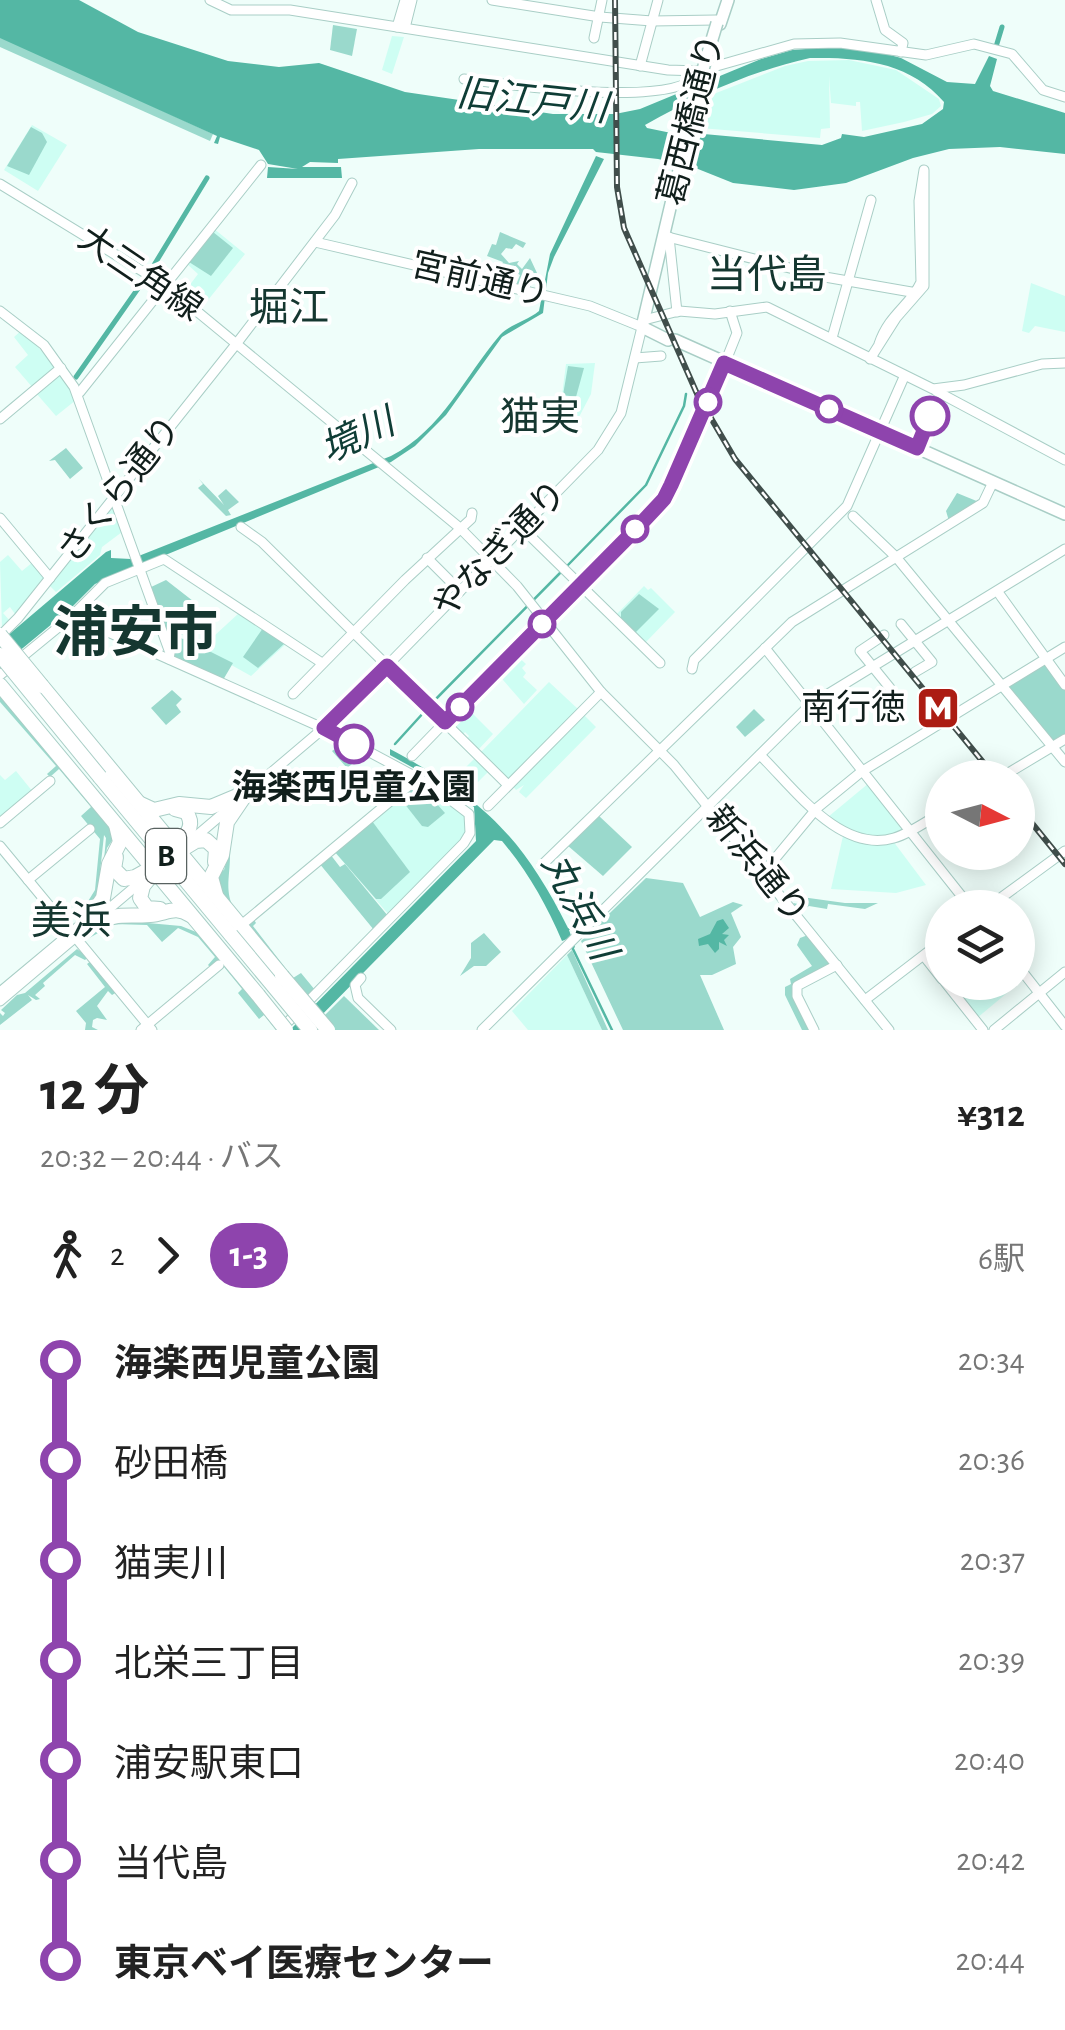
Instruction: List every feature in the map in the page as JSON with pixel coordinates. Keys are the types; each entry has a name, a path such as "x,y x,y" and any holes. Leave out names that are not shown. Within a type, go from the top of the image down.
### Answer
{"highway":[{"path":"0,635 328,1030"},
{"name":"B","path":"0,655 98,779"},
{"name":"B","path":"0,664 307,1030"},
{"path":"0,685 202,926 283,1030"},
{"path":"58,705 150,841"},
{"path":"47,741 150,841"},
{"path":"133,798 154,810 179,804 214,806 243,795"},
{"path":"224,908 212,877 222,855 227,822 243,795"},
{"path":"177,850 188,832 190,818 176,808 164,816 162,826 177,850 197,867 209,867 217,856 208,831 177,850"},
{"path":"90,922 103,898 109,864 120,842 111,816"},
{"path":"155,869 133,878 123,888 113,864 122,852 134,852 155,869 168,892 166,904 152,910 141,901 143,886 155,869"},
{"path":"90,922 117,914 150,915 176,909 202,926"}],"main road":[{"name":"葛西橋通り","path":"667,237 702,75 726,0"},
{"name":"葛西橋通り","path":"669,216 691,150 702,75"},
{"path":"691,150 702,75"},
{"path":"681,163 694,118"},
{"name":"やなぎ通り","path":"643,324 667,237"},
{"path":"643,324 1065,514"}],"street":[{"path":"210,0 231,10 285,5 401,28 702,75"},
{"path":"401,28 409,0"},
{"path":"492,0 598,16 718,22"},
{"path":"594,38 602,0"},
{"path":"640,66 658,0"},
{"path":"876,0 885,30 903,43 900,52"},
{"path":"464,79 612,93 680,88 702,75 790,44 833,42 929,55 974,44 1018,58 1044,90 1065,97"},
{"path":"80,392 261,165"},
{"path":"870,360 896,318 917,294 926,275 924,170 919,220 922,278 917,294"},
{"name":"さくら通り","path":"0,635 344,213 355,183"},
{"path":"0,201 5,187"},
{"name":"大三角線","path":"5,187 166,285 460,528 531,603 616,707"},
{"path":"832,338 872,200"},
{"path":"676,312 667,237 917,294"},
{"name":"宮前通り","path":"317,242 600,309 643,324"},
{"path":"643,324 676,312 716,314 767,307 904,377 936,389 1039,365 1065,363"},
{"path":"0,309 43,340 80,392 169,659"},
{"path":"0,309 34,336 62,368 81,402 114,497"},
{"path":"724,363 738,333 730,311"},
{"name":"やなぎ通り","path":"208,831 387,666 610,435 624,404 643,324"},
{"path":"635,358 661,356"},
{"path":"0,419 62,368"},
{"path":"692,669 694,660 846,506 904,377"},
{"path":"936,389 1065,460"},
{"path":"542,866 792,622 984,502 993,482"},
{"path":"293,694 427,558 471,520 472,513"},
{"path":"853,516 896,557 1065,762"},
{"path":"0,518 50,578"},
{"path":"241,527 262,542 508,785"},
{"path":"522,528 660,663"},
{"path":"950,622 1065,552"},
{"path":"485,1030 812,707 1065,552"},
{"path":"0,675 72,616 105,583 136,563 164,558 322,663"},
{"path":"427,558 460,591"},
{"path":"1000,594 1065,685"},
{"path":"72,616 324,728 418,778 464,808 470,818 468,837 283,1030"},
{"path":"902,624 932,662 916,672"},
{"path":"884,635 860,651 890,688"},
{"path":"764,872 816,809 862,770 1065,647"},
{"path":"765,648 957,890"},
{"path":"488,806 600,692"},
{"name":"新浜通り","path":"616,707 660,750 764,872 889,1030"},
{"path":"412,756 445,722"},
{"path":"1029,760 1065,738"},
{"path":"762,756 836,829 858,839 884,841 925,822"},
{"path":"244,922 418,778"},
{"path":"0,823 50,782"},
{"path":"28,880 90,828"},
{"path":"0,846 147,1028 220,965"},
{"path":"155,869 177,850"},
{"path":"1012,890 1065,851"},
{"path":"0,992 90,922 123,888"},
{"path":"0,1001 74,935"},
{"path":"865,1000 924,956"},
{"path":"814,1030 796,989 802,981 837,964"},
{"path":"994,1030 1065,972"},
{"path":"361,978 355,987 357,996 391,1030"},
{"path":"1035,988 1065,1026"},
{"path":"959,1000 983,1030"}],"shaded area":[{"path":"0,0 79,0 138,32 228,61 279,67 319,63 405,92 553,114 615,114 640,109 792,50 833,47 883,53 947,82 975,84 989,56 997,59 990,86 993,91 1065,113 1065,154 1000,147 949,149 846,183 794,190 733,183 693,167 593,149 479,149 338,159 338,163 310,162 302,167 341,167 342,178 267,178 268,167 298,169 268,164 259,150 220,137 218,144 214,143 217,136 0,38","holes":["810,58 865,61 900,70 931,89 944,102 943,109 922,124 864,137 842,134 841,138 822,145 682,132 681,135 645,125 745,77"]},
{"path":"333,25 357,29 352,56 330,50"},
{"path":"0,36 213,134 210,141 0,47"},
{"path":"392,36 404,37 392,74 382,70"},
{"path":"849,60 896,70 939,99 941,106 932,114 862,131 860,102 856,106 831,103 829,76 830,128 821,129 820,138 700,128 706,97 785,66"},
{"path":"32,125 67,145 38,191 4,170"},
{"path":"31,127 42,133 47,142 29,175 7,166"},
{"path":"596,156 604,159 554,257 543,313 502,337 446,415 415,446 391,462 95,584 0,667 0,642 106,552 111,550 111,558 131,559 391,456 425,432 500,335 539,311 550,254"},
{"path":"213,228 245,254 208,300 189,286 198,274 186,263"},
{"path":"213,232 233,248 211,276 189,262"},
{"path":"500,232 526,243 523,248 516,244 512,249 506,248 501,254 509,263 519,261 522,269 530,258 537,273 531,289 516,285 520,275 506,266 502,271 507,276 504,281 494,277 503,262 487,256"},
{"path":"1031,283 1065,296 1065,332 1035,326 1029,333 1022,331"},
{"path":"22,330 58,369 33,388 15,367 28,355 14,337"},
{"path":"595,363 591,394 579,417 560,411 566,364"},
{"path":"568,366 584,368 576,397 563,395"},
{"path":"60,371 76,400 56,416 36,393"},
{"path":"66,448 83,468 70,479 55,460 49,461"},
{"path":"199,479 224,505 218,496 226,489 239,502 228,510 231,515 226,516 198,488 203,484"},
{"path":"957,493 979,502 949,521 946,511"},
{"path":"113,507 122,532 56,592 49,585"},
{"path":"8,555 22,571 33,562 44,577 15,614 10,607 3,613 10,621 2,630 0,562"},
{"path":"166,580 193,601 202,614 193,628 196,631 179,635 168,632 183,639 195,634 191,640 201,645 199,649 206,643 205,649 233,663 223,680 173,656 149,588"},
{"path":"644,586 675,612 644,644 615,616"},
{"path":"639,594 659,609 635,633 621,619 621,612"},
{"path":"239,613 287,643 251,676 201,648"},
{"path":"263,628 285,643 258,668 243,657"},
{"path":"515,654 526,664 523,677 537,690 524,704 497,673"},
{"path":"1045,661 1065,688 1065,736 1053,743 1005,685"},
{"path":"549,682 579,710 509,781 480,753"},
{"path":"172,690 182,699 176,705 181,712 166,725 151,708"},
{"path":"0,691 118,832 107,848 103,871 104,835 98,891 103,893 85,916 82,911 95,890 100,839 81,816 91,807 59,769 50,777 47,774 56,766 0,702"},
{"path":"464,705 493,734 477,751 466,740 469,736 465,732 462,736 449,721"},
{"path":"754,709 765,720 745,737 736,727"},
{"path":"582,713 596,727 526,798 519,792 524,785 516,790 512,785"},
{"name":"海楽西児童公園","path":"345,742 366,753 347,768 332,751"},
{"path":"390,749 450,784 496,822 533,867 568,928 576,928 648,861 577,930 569,930 575,947 572,950 567,939 562,941 520,864 502,841 494,840 307,1030 290,1030 476,841 474,807 446,786 390,755"},
{"path":"476,757 489,771 470,790 455,778"},
{"path":"16,771 33,792 0,819 0,775 5,780"},
{"path":"417,782 441,795 467,818 466,836 389,915 334,851"},
{"path":"418,783 445,813 428,827 422,826 400,798"},
{"path":"869,783 907,830 887,838 857,836 828,817"},
{"path":"598,815 632,847 603,876 567,845"},
{"path":"372,821 410,872 381,899 376,899 334,851"},
{"path":"843,836 878,845 893,841 926,885 896,893 831,889"},
{"path":"230,848 228,888 237,914 244,925 253,918 253,926 293,978 301,973 315,990 306,999 219,897 214,874 224,870"},
{"path":"330,854 340,867 345,864 388,916 374,930 319,863"},
{"path":"646,878 683,883 700,917 733,902 743,905 731,913 741,937 733,947 736,964 712,975 700,975 724,1030 623,1030 581,941"},
{"path":"787,895 878,903 865,909 828,904 827,909 809,906 800,912 793,903 798,904 799,898"},
{"path":"723,919 729,928 722,934 729,935 724,940 727,946 719,942 715,953 708,944 699,946 698,939 710,934 717,921"},
{"path":"126,921 181,926 196,932 279,1027 276,1030 264,1015 259,1019 220,962 211,968 208,965 215,957 198,937 178,928 162,942 147,925 114,924"},
{"path":"484,933 501,952 486,966 474,966 460,976 471,958 471,943"},
{"path":"808,935 832,964 800,979 793,988 811,1030 802,1030 785,987 791,984 790,979 812,966 797,945 800,938"},
{"path":"77,949 88,957 85,960 75,955 43,983 45,986 35,995 40,999 28,995 32,1000 0,1025 0,1013 5,1013 1,1010"},
{"path":"572,950 608,1030 602,1030 567,955"},
{"path":"567,955 602,1030 528,1030 512,1011"},
{"path":"91,961 117,992 112,995 108,991 97,1006 107,1020 93,1020 92,1027 98,1030 85,1030 86,1023 76,1011 105,987 87,964"},
{"path":"344,996 379,1030 332,1030 322,1018"},
{"path":"962,1000 999,1000 977,1018"}],"waterway":[{"path":"995,50 1002,27"},
{"path":"76,377 151,270 207,178"},
{"path":"567,566 646,485 686,394"},
{"path":"430,705 561,572"},
{"path":"395,744 425,711"},
{"name":"丸浜川","path":"573,949 612,1030"}],"railway":[{"path":"615,0 617,187 624,228 698,396 735,459 981,760"},
{"path":"1035,827 1065,864"}],"bus line":[{"name":"1-3","path":"354,744 324,728 387,666 445,722 637,528 664,499 724,363 917,448 930,416"}],"place":[{"name":"南行徳","path":"938,708"},
{"name":"海楽西児童公園","path":"354,744"}],"district":[{"name":"当代島","path":"767,276"},
{"name":"堀江","path":"289,309"},
{"name":"猫実","path":"540,418"},
{"name":"浦安市","path":"136,634"},
{"name":"美浜","path":"71,922"}],"water label":[{"name":"旧江戸川","path":"532,102"},
{"name":"境川","path":"358,437"}]}
